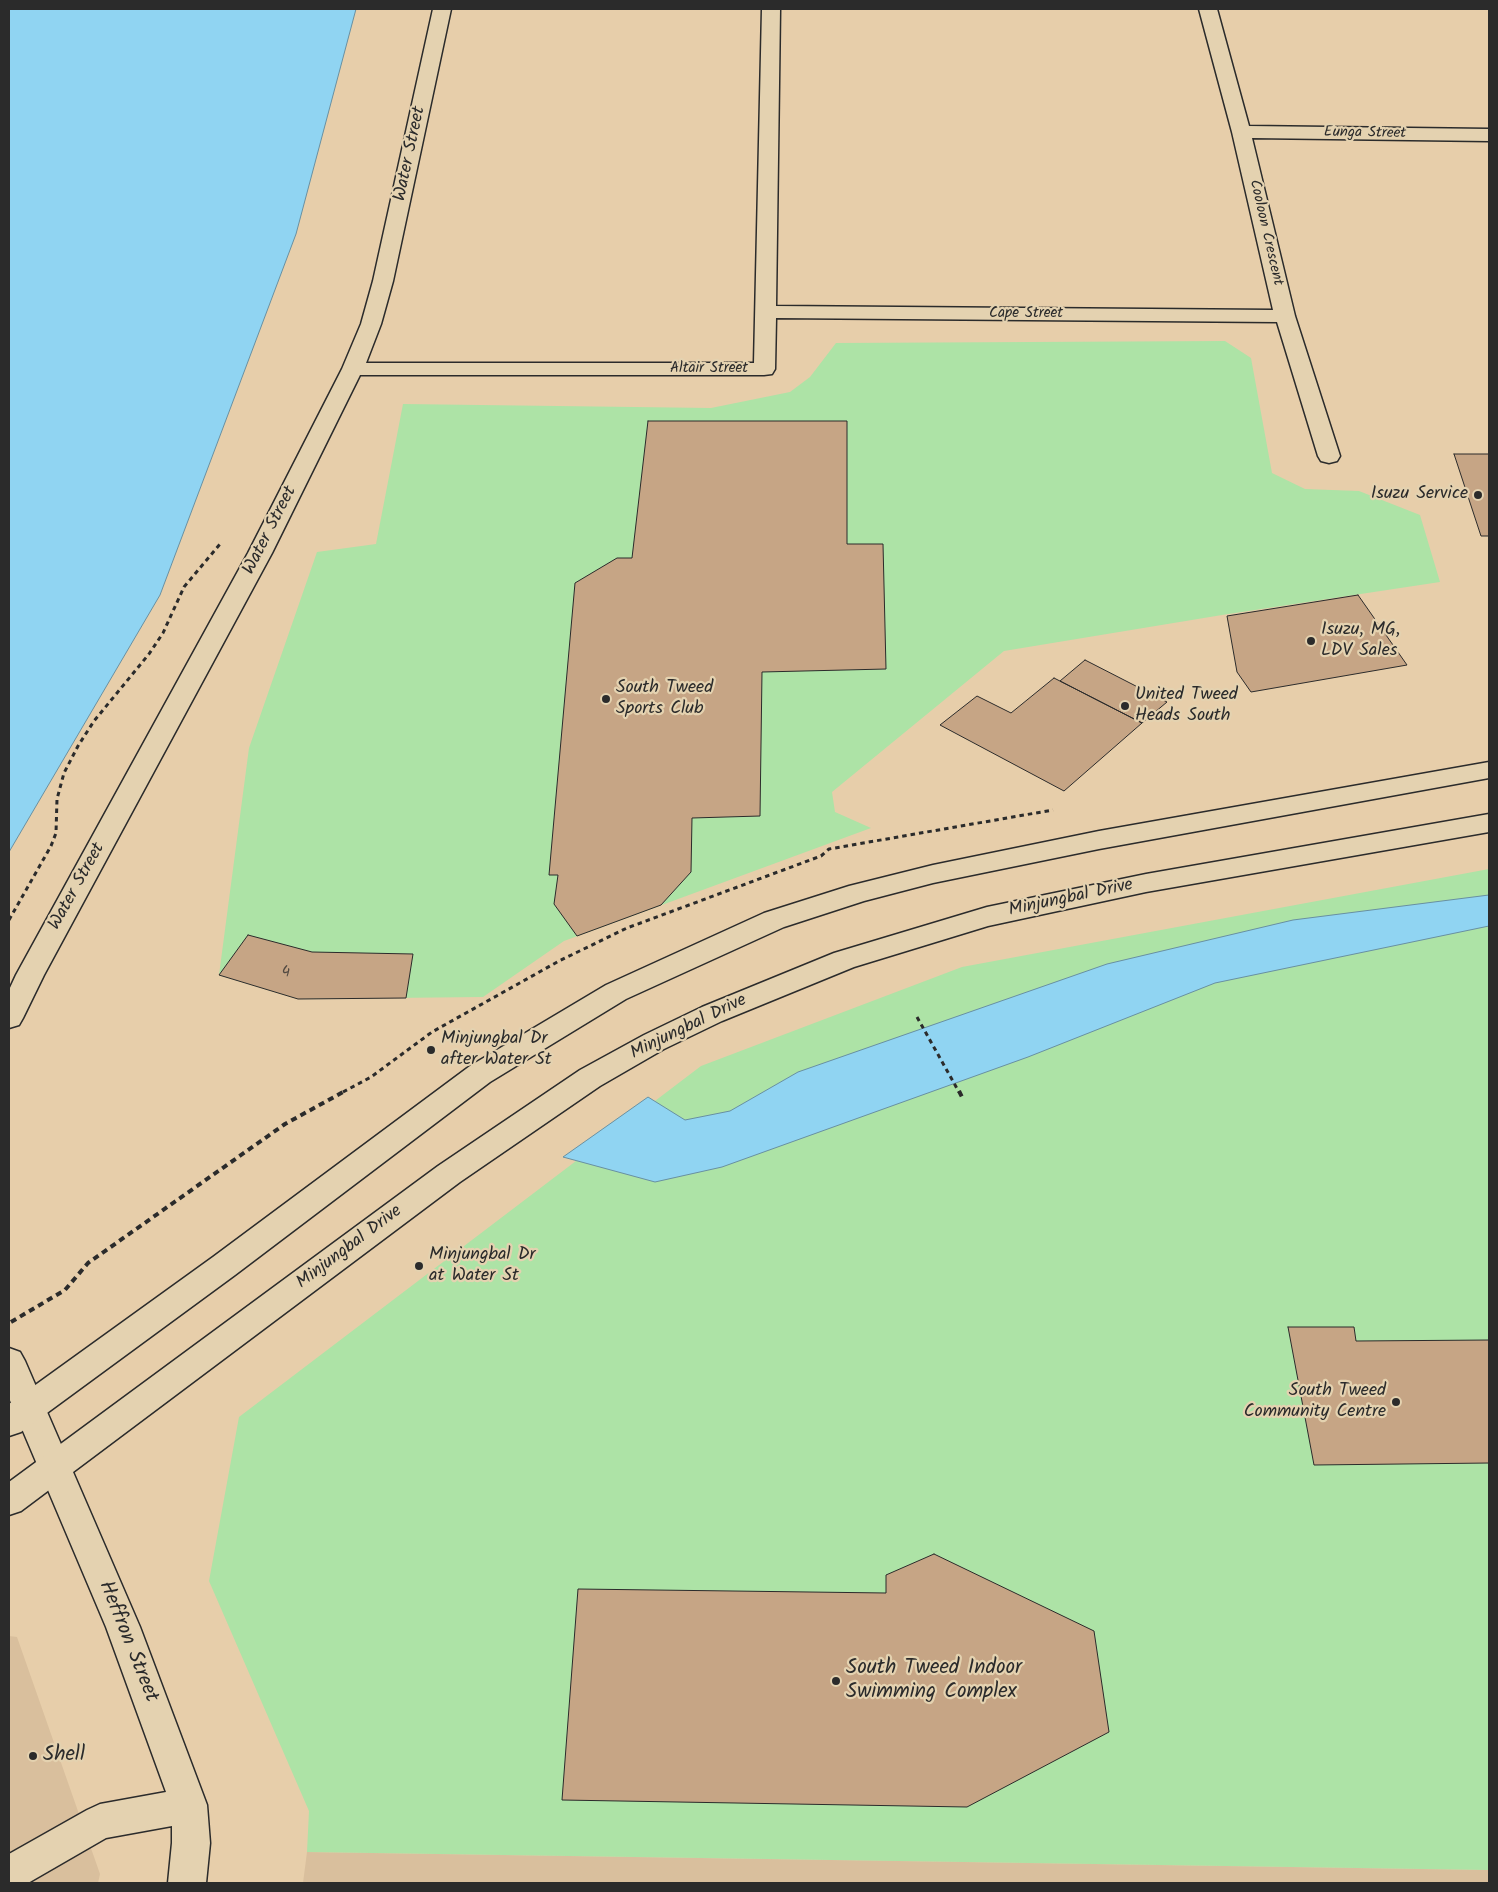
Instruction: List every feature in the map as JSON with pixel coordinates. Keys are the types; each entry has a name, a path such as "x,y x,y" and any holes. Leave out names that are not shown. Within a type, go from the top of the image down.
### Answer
{"street":[{"name":"Water Street","path":"9,1018 30,975 260,553 353,369 371,324 383,281 442,9"},
{"name":"Altair Street","path":"353,369 764,369 771,9"},
{"name":"Cooloon Crescent","path":"1208,9 1241,132 1285,316 1329,456"},
{"name":"Eunga Street","path":"1241,132 1489,135"},
{"name":"Cape Street","path":"766,312 1285,316"},
{"path":"9,1361 19,1415 224,1266 480,1074 616,992 774,920 859,893 942,872 1099,840 1489,770"},
{"name":"Minjungbal Drive","path":"9,1501 449,1174 590,1078 654,1042 712,1014 844,960 987,917 1146,883 1489,823"},
{"name":"Heffron Street","path":"19,1415 55,1468 123,1627 189,1805 191,1843 187,1883"},
{"path":"9,1874 100,1822 189,1805"}],"path":[{"path":"9,920 51,846 56,832 57,799 64,773 78,746 94,720 149,654 163,633 176,603 192,575 222,542"},
{"path":"917,1017 963,1099"}],"shaded area":[{"name":"Shell","path":"9,1636 17,1637 100,1874 98,1883 9,1883"},
{"path":"307,1852 1489,1870 1489,1883 303,1883"}],"green space":[{"name":"South Tweed Sports Club","path":"1225,341 1251,358 1272,473 1305,489 1359,491 1420,515 1440,582 1004,651 832,792 835,812 871,828 564,941 483,997 298,999 219,975 249,748 317,552 376,544 403,404 711,408 790,392 810,377 836,343"},
{"path":"1489,869 1489,1870 307,1852 309,1811 209,1581 239,1417 701,1066 962,967"}],"water":[{"path":"9,9 356,9 296,234 160,595 9,852"},
{"path":"1489,895 1489,926 1215,983 1028,1057 722,1167 655,1182 563,1157 648,1097 685,1120 730,1111 798,1072 1107,964 1293,920"}],"building":[{"path":"648,421 847,421 847,544 883,544 886,669 762,672 760,816 692,818 691,872 661,905 577,936 554,904 558,875 549,875 575,583 617,558 632,558"},
{"name":"Isuzu Service","path":"1454,454 1489,454 1489,536 1481,536"},
{"name":"Isuzu, MG, LDV Sales","path":"1358,595 1407,665 1251,692 1237,672 1227,616"},
{"path":"1085,660 1167,702 1142,723 1060,681"},
{"path":"1054,678 1142,723 1064,791 940,725 977,696 1011,713"},
{"path":"248,935 312,952 413,954 406,998 298,999 219,975"},
{"name":"South Tweed Community Centre","path":"1288,1327 1354,1327 1356,1341 1489,1340 1489,1463 1314,1465"},
{"name":"South Tweed Indoor Swimming Complex","path":"934,1554 1094,1631 1109,1732 967,1807 562,1800 578,1589 886,1593 886,1575"}],"place":[{"name":"Isuzu Service","path":"1478,495"},
{"name":"Isuzu, MG, LDV Sales","path":"1311,641"},
{"name":"South Tweed Sports Club","path":"606,699"},
{"name":"United Tweed Heads South","path":"1125,706"},
{"name":"Minjungbal Dr after Water St","path":"431,1050"},
{"name":"Minjungbal Dr at Water St","path":"419,1266"},
{"name":"South Tweed Community Centre","path":"1396,1402"},
{"name":"South Tweed Indoor Swimming Complex","path":"836,1681"},
{"name":"Shell","path":"33,1756"}]}
